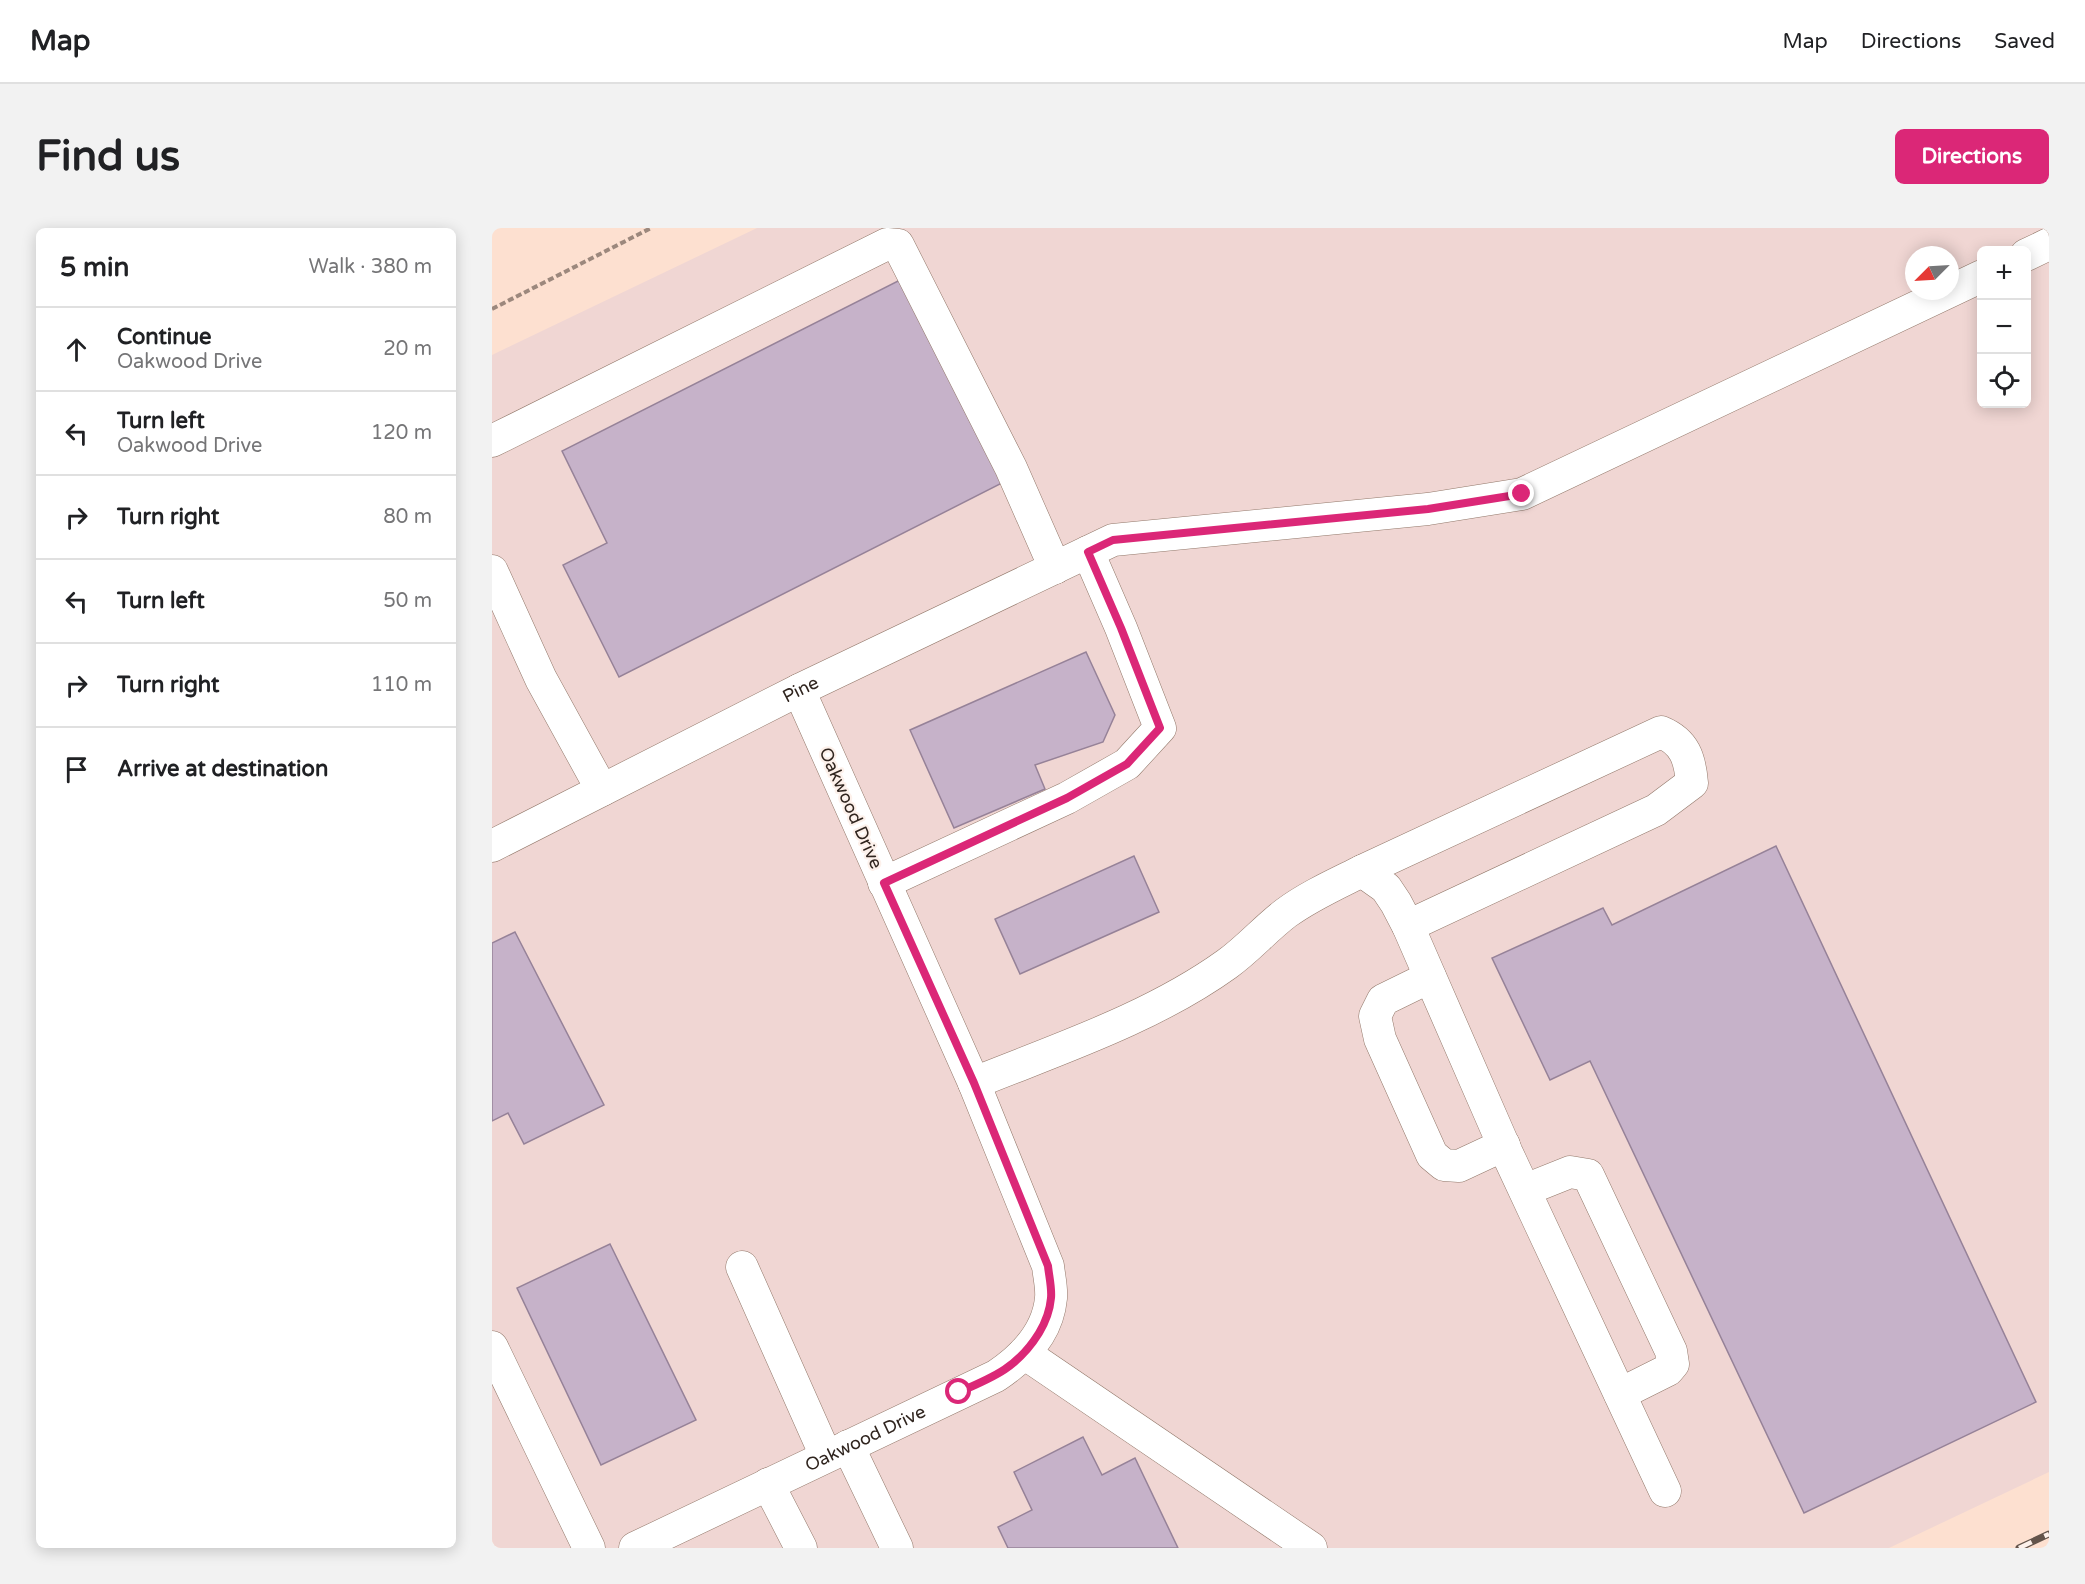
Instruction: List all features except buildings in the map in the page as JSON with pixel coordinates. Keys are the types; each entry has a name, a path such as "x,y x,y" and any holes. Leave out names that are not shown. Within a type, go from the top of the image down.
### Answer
{"street":[{"path":"492,441 887,244 898,245 1011,468 1054,568"},
{"path":"2031,253 2049,244"},
{"name":"Pine","path":"492,846 799,690 1101,546 1428,509 1522,494 1977,278"},
{"path":"884,883 1067,798 1117,770 1127,764 1160,728 1121,628 1101,546"},
{"path":"492,572 541,679 602,790"},
{"name":"Oakwood Drive","path":"635,1548 996,1376 1014,1364 1024,1353 1044,1324 1051,1298 1048,1266 974,1083 799,690"},
{"path":"974,1083 1134,1017 1178,994 1227,964 1285,914 1313,896 1362,871 1661,732 1674,738 1685,752 1691,770 1692,783 1656,810 1408,926"},
{"path":"1362,871 1386,888 1408,926 1504,1145 1665,1491"},
{"path":"1430,977 1383,1000 1376,1016 1380,1040 1432,1155 1444,1165 1459,1166 1504,1145"},
{"path":"1525,1190 1570,1172 1588,1174 1671,1351 1673,1364 1668,1370 1620,1394"},
{"path":"742,1267 837,1451 897,1548"},
{"path":"492,1347 589,1548"},
{"path":"1024,1353 1311,1548"},
{"path":"768,1484 801,1548"}],"path":[{"path":"492,309 651,228"}],"shaded area":[{"path":"757,228 2049,228 2049,1472 1889,1548 492,1548 492,355"}],"railway":[{"path":"2019,1548 2049,1534"}],"route":[{"path":"959,1392 996,1376 1014,1364 1029,1348 1044,1324 1051,1298 1048,1266 974,1083 884,883 1067,798 1127,764 1160,728 1088,552 1113,540 1428,509 1522,494"}]}
